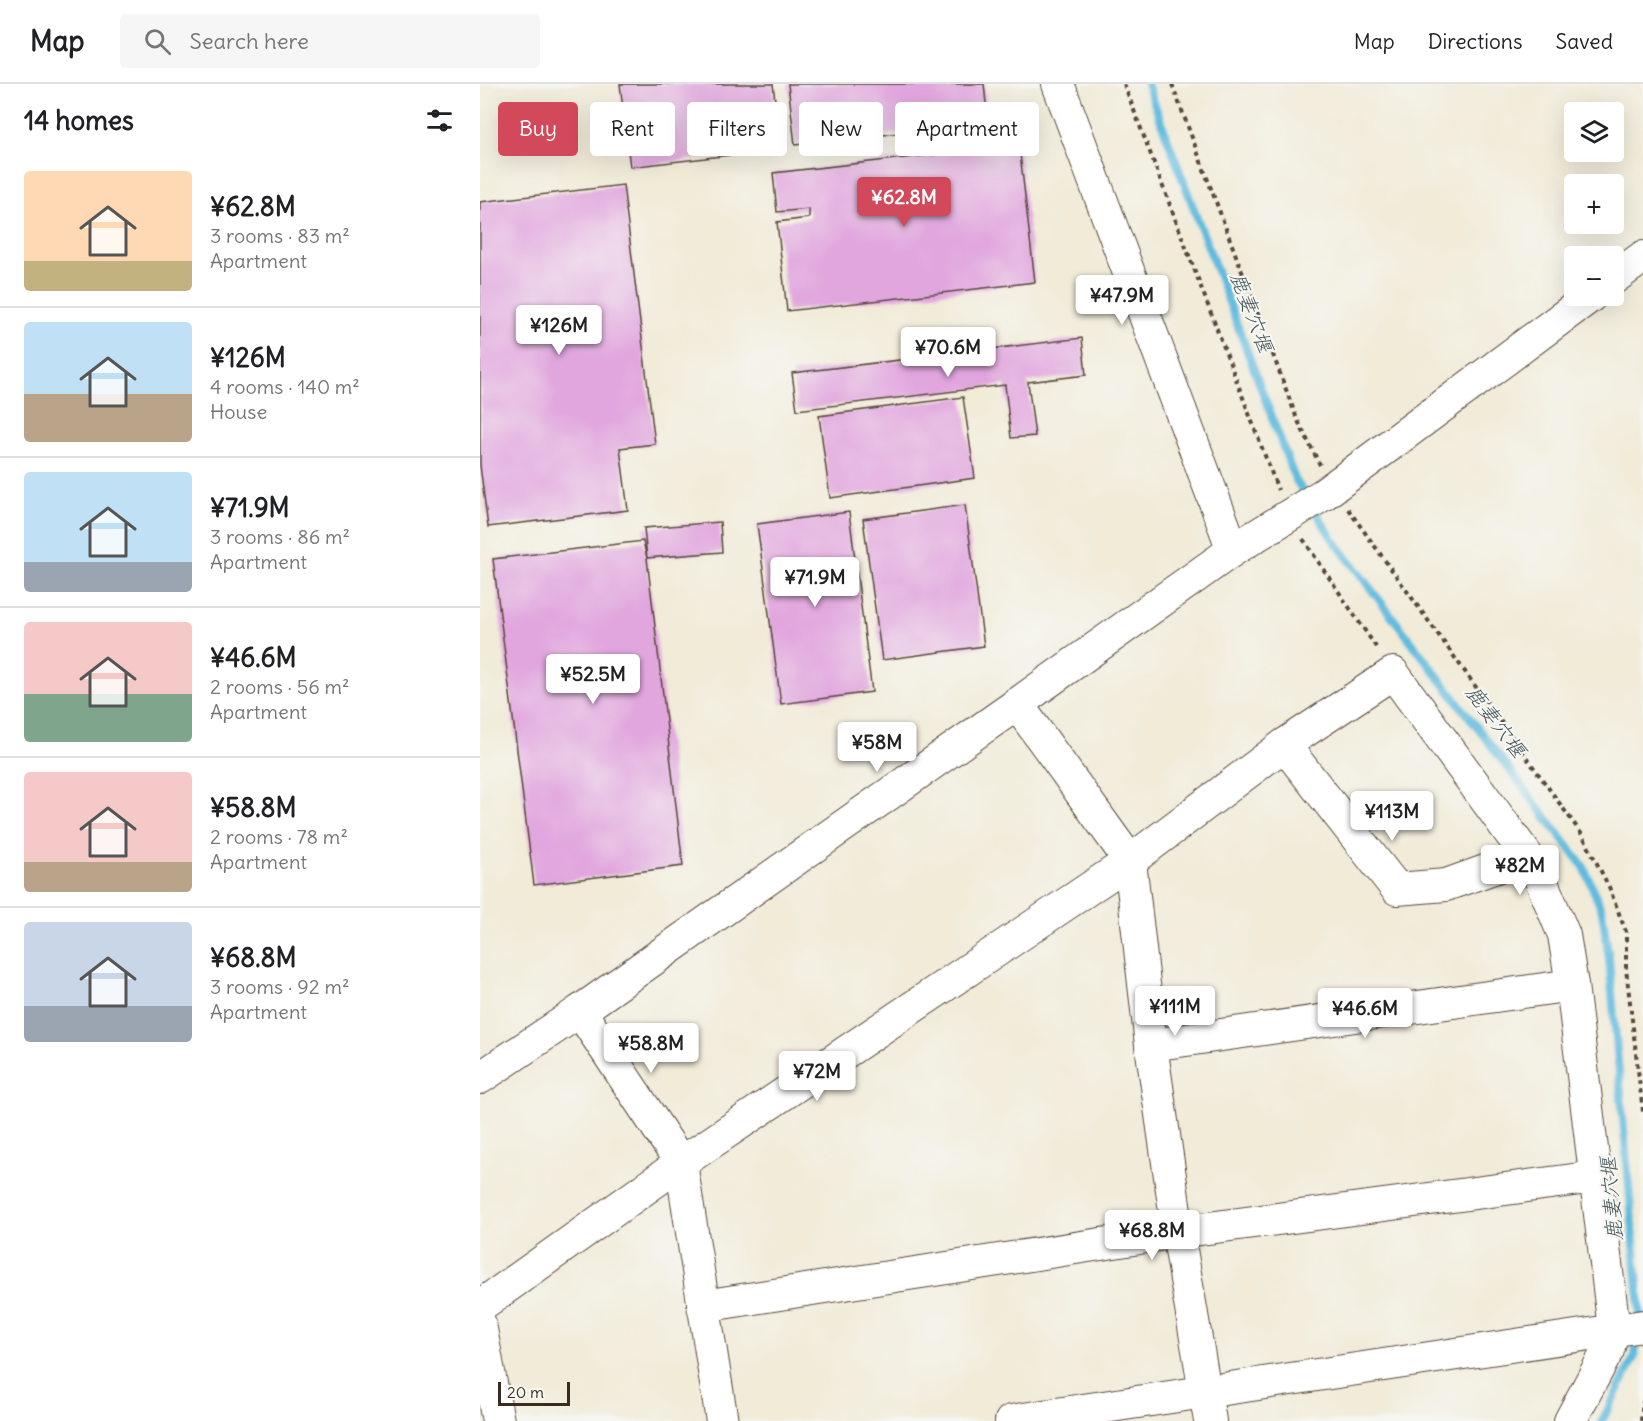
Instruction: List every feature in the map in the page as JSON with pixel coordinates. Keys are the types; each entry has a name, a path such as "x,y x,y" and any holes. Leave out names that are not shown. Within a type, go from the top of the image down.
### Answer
{"street":[{"path":"1058,84 1233,550"},
{"path":"1624,271 1643,257"},
{"path":"480,1078 580,1011 1233,550 1311,501 1577,306"},
{"path":"480,1306 681,1163 1130,861 1284,745 1393,672 1527,856 1540,878 1564,935 1596,1177 1630,1327"},
{"path":"1017,704 1130,861 1151,1045 1178,1232 1208,1406"},
{"path":"1284,745 1397,889 1446,885 1527,856"},
{"path":"1151,1045 1572,984"},
{"path":"580,1011 681,1163 722,1421"},
{"path":"703,1306 1178,1232 1596,1177"},
{"path":"480,1324 498,1421"},
{"path":"1011,1421 1208,1406 1630,1327"},
{"path":"1570,1421 1608,1350 1630,1327"}],"path":[{"path":"1124,84 1311,501 1393,672"},
{"path":"1172,84 1297,419 1311,501 1583,836 1609,887 1626,932 1626,969 1643,1112"},
{"path":"1639,1421 1643,1401"}],"building":[{"path":"620,84 773,84 775,102 687,102 687,156 722,156 630,167 629,156 675,156 675,102 622,102"},
{"path":"788,84 984,84 986,102 895,102 895,134 883,135 883,102 799,102 799,145 795,145"},
{"path":"922,156 1020,156 1035,282 787,311 777,222 809,218 809,209 777,212 773,173"},
{"path":"623,185 655,444 620,448 628,510 488,527 480,465 480,202"},
{"path":"1082,338 1086,375 1028,382 1035,436 1011,438 1005,385 797,410 792,373"},
{"path":"963,397 975,478 830,498 819,416"},
{"path":"965,505 984,646 882,660 863,519"},
{"path":"849,512 872,692 781,704 757,524"},
{"path":"720,522 722,552 647,558 644,528"},
{"path":"643,541 647,558 683,866 534,885 493,559"}],"waterway":[{"name":"鹿妻穴堰","path":"1147,84 1295,479 1306,496"},
{"name":"鹿妻穴堰","path":"1314,509 1332,538 1584,867 1602,911 1609,959 1639,1319"},
{"name":"鹿妻穴堰","path":"1602,1421 1635,1356 1637,1334"}]}
